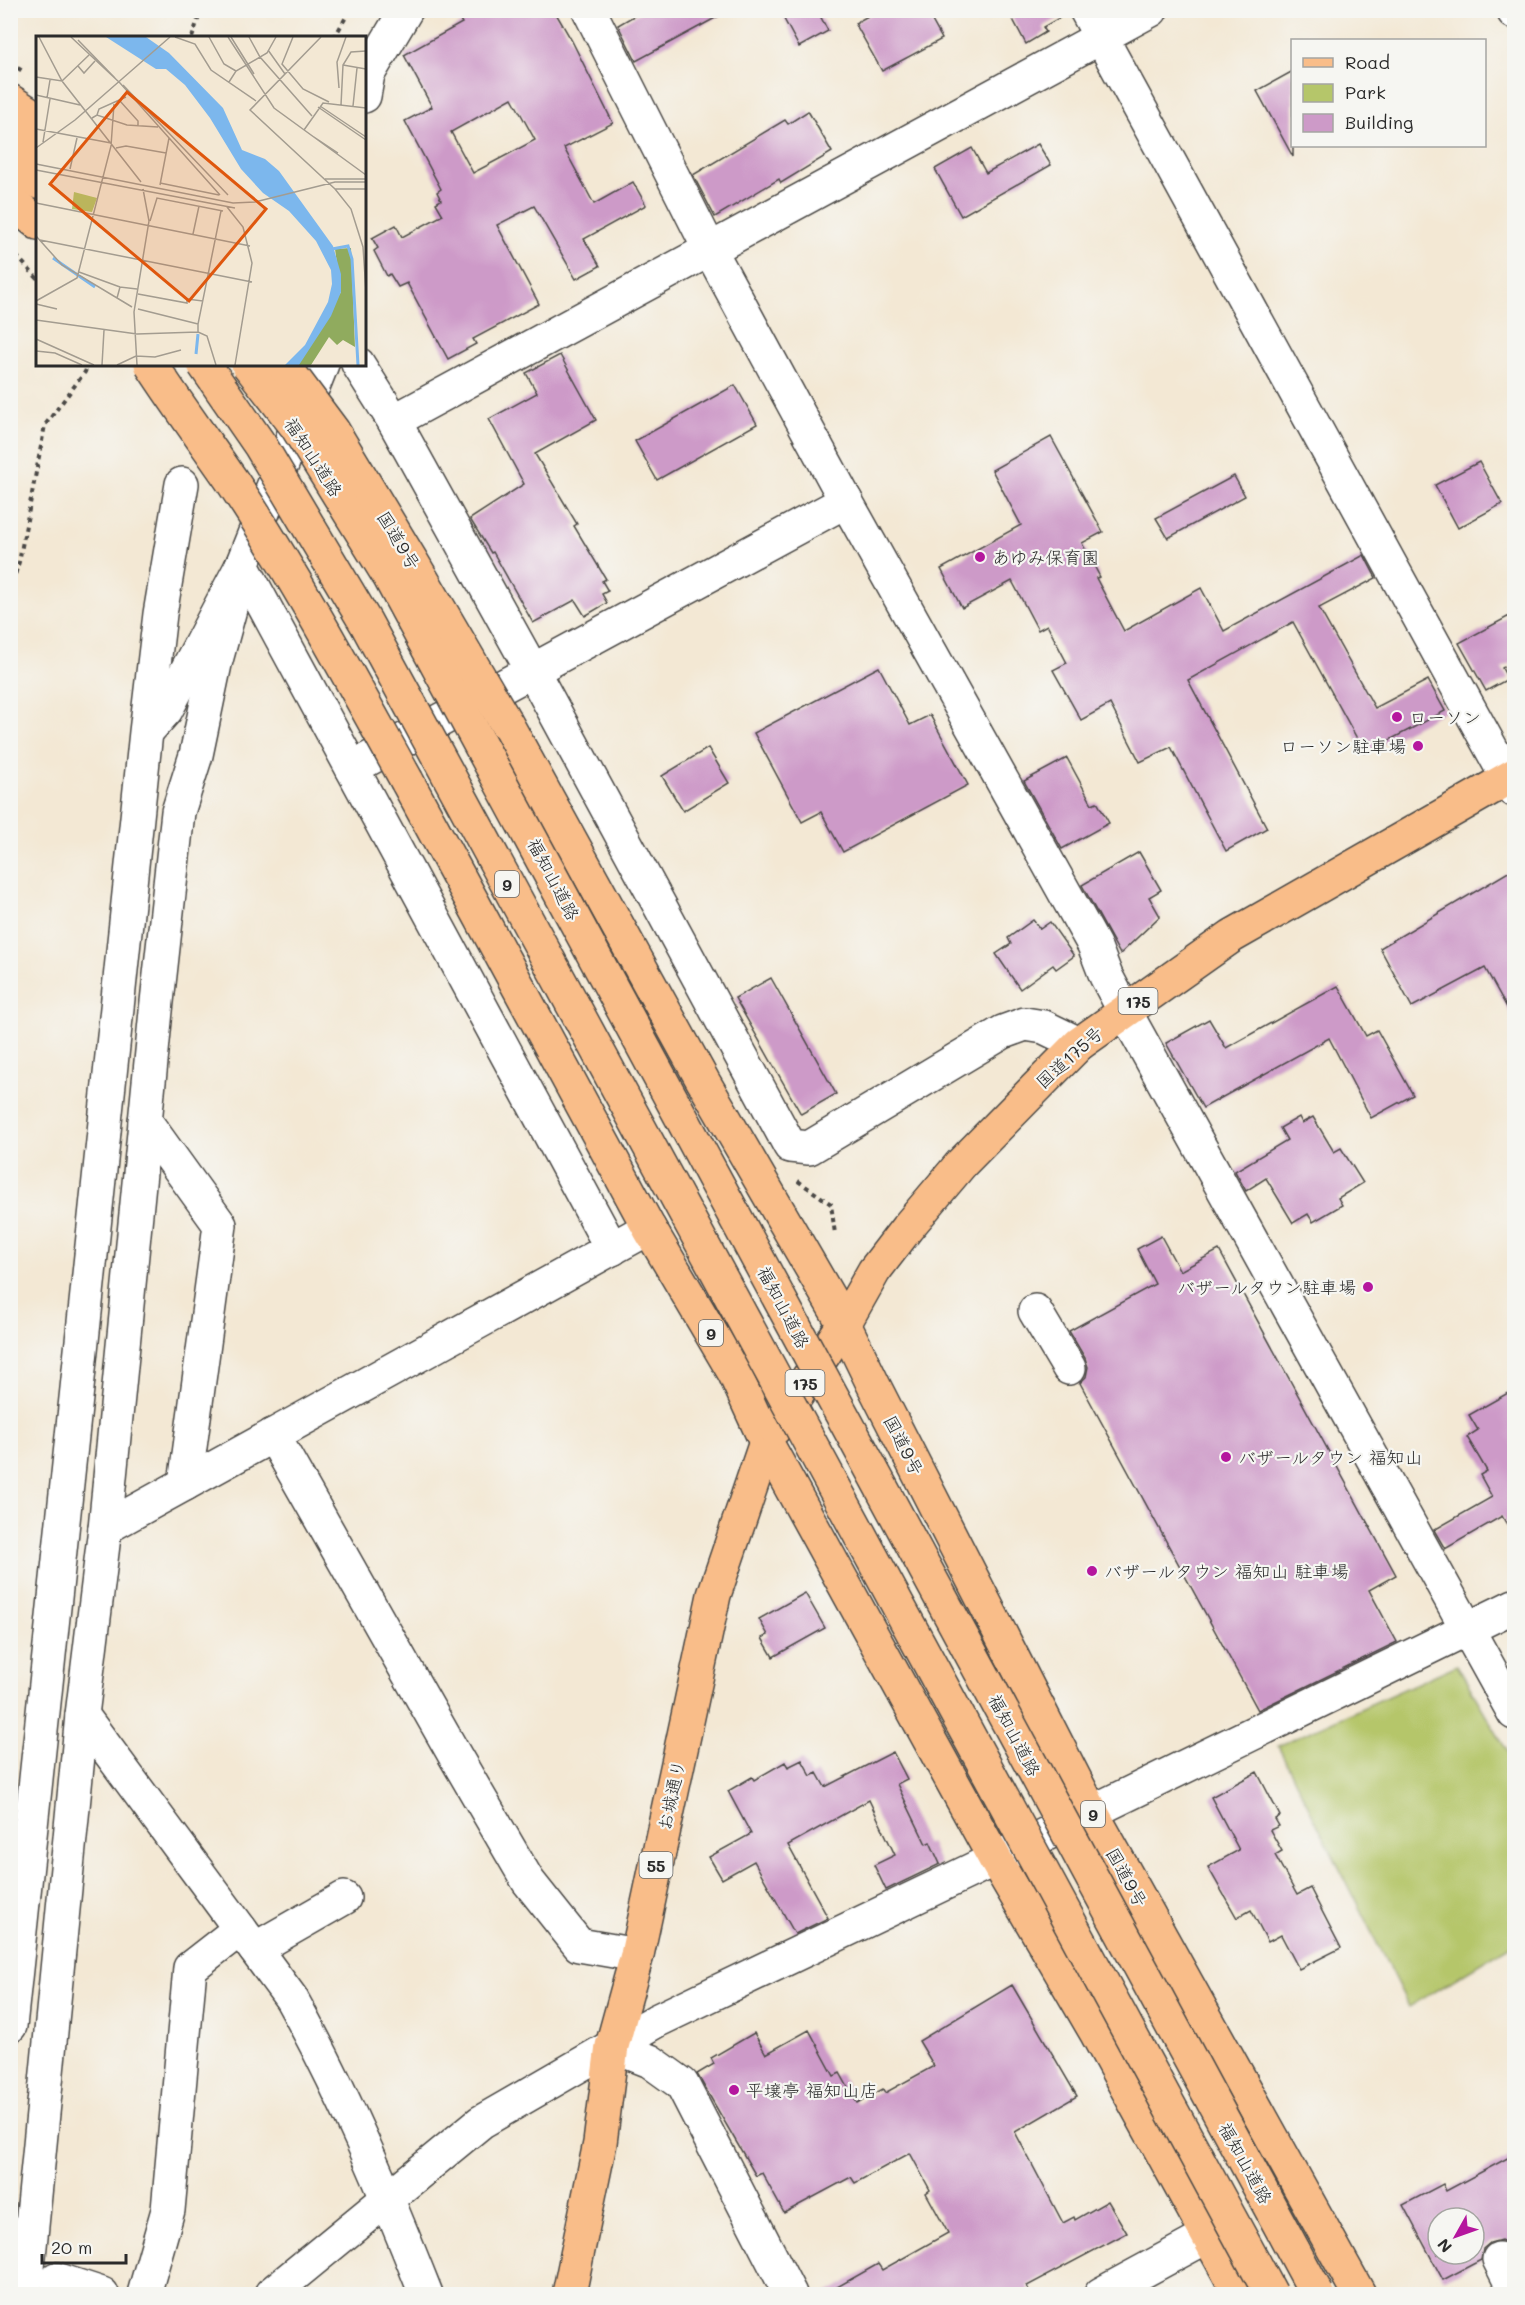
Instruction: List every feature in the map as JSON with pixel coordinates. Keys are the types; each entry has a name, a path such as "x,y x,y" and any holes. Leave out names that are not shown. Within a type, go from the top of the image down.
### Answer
{"main road":[{"path":"10,101 36,118"},
{"path":"10,129 36,148"},
{"path":"10,161 36,180"},
{"path":"10,201 36,221"},
{"name":"9","path":"152,366 232,481 340,659 649,1228 734,1372 766,1442 995,1859 1097,2034 1240,2295"},
{"name":"9","path":"205,366 260,445 366,623 1271,2295"},
{"name":"福知山道路","path":"250,366 297,427 389,576 1317,2295"},
{"name":"国道9号","path":"284,366 333,431 412,562 506,723 703,1081 844,1324 1092,1813 1359,2295"},
{"name":"国道175号","path":"766,1442 844,1324 874,1271 938,1191 1007,1115 1079,1044 1124,1010 1232,936 1512,781"},
{"name":"お城通り","path":"569,2295 600,2144 612,2046 637,1955 714,1595 766,1442"}],"street":[{"path":"366,85 368,74 406,10"},
{"path":"589,10 710,250 846,501 1094,945 1124,1010 1515,1713"},
{"path":"394,421 710,250 1093,24 1151,10"},
{"path":"1093,24 1512,781"},
{"path":"23,2295 27,2277 82,1715 105,1528 178,812 196,755 214,664 242,565 321,366"},
{"path":"359,366 394,421 532,670 790,1146 808,1148 1003,1032 1025,1024 1044,1027 1079,1044"},
{"path":"10,2026 146,732 160,614 182,484"},
{"path":"352,768 846,501"},
{"path":"146,732 166,710 242,565"},
{"path":"242,565 612,1248"},
{"path":"145,1121 220,1225 185,1484"},
{"path":"105,1528 649,1228"},
{"path":"1035,1311 1069,1368"},
{"path":"273,1435 528,1881 579,1945 637,1955"},
{"path":"271,2295 482,2122 656,2021 1092,1813 1515,1606"},
{"path":"82,1715 291,1998 317,2044 389,2200 426,2295"},
{"path":"144,2295 168,2210 190,1968 248,1939 344,1898"},
{"path":"612,2046 650,2061 682,2084 790,2295"},
{"path":"1101,2295 1208,2236"},
{"path":"1498,2259 1515,2289"},
{"path":"56,2279 102,2295"}],"path":[{"path":"193,36 201,10"},
{"path":"335,36 350,10"},
{"path":"10,249 36,277"},
{"path":"10,591 19,562 45,425 87,366"}],"green space":[{"path":"1457,1665 1514,1763 1514,1943 1409,2007 1278,1746"}],"building":[{"path":"454,10 554,10 613,123 564,148 594,204 633,182 646,205 584,239 600,266 576,279 534,206 497,225 539,304 473,339 476,344 448,359 407,283 398,287 390,274 387,276 374,251 378,248 372,238 396,225 402,237 443,215 436,203 441,200 437,192 441,189 405,121 432,107 404,55 462,23","holes":["512,98 535,140 473,173 451,132"]},
{"path":"644,10 730,10 636,61 618,25"},
{"path":"800,10 817,10 828,31 799,47 784,19"},
{"path":"879,10 926,10 942,39 882,71 855,23"},
{"path":"1008,10 1067,10 1068,13 1043,27 1046,32 1026,44"},
{"path":"1291,72 1293,157 1257,91"},
{"path":"808,111 832,152 781,183 779,179 715,217 693,175 785,120 788,124"},
{"path":"1038,144 1051,165 961,216 935,169 972,148 986,173"},
{"path":"560,355 596,420 535,454 577,524 574,526 606,579 602,581 608,591 602,594 607,603 585,616 575,600 533,623 493,552 491,553 470,519 524,484 489,419 537,393 526,373"},
{"path":"735,385 757,424 657,480 635,441"},
{"path":"1051,437 1103,532 1082,543 1100,577 1096,578 1124,631 1201,588 1224,631 1364,555 1376,578 1319,608 1375,708 1428,680 1445,711 1365,753 1293,622 1188,680 1267,828 1226,851 1171,747 1140,762 1110,704 1081,720 1053,670 1067,663 1047,625 1038,630 1012,581 962,608 941,569 1021,525 992,470"},
{"path":"1479,462 1502,504 1458,528 1435,485"},
{"path":"1234,476 1245,496 1168,538 1156,518"},
{"path":"1515,613 1515,661 1502,668 1508,679 1486,691 1459,643"},
{"path":"879,667 910,725 930,715 968,785 843,852 821,812 802,822 754,733"},
{"path":"708,748 729,783 683,811 662,776"},
{"path":"1067,758 1092,804 1097,802 1109,823 1062,849 1024,781"},
{"path":"1139,852 1161,890 1149,897 1160,916 1120,954 1082,885"},
{"path":"1515,868 1515,1022 1485,968 1412,1007 1380,948"},
{"path":"1033,920 1040,929 1050,922 1074,956 1056,969 1053,965 1020,989 996,954 1011,944 1008,938"},
{"path":"771,978 836,1094 801,1114 735,998"},
{"path":"1338,986 1366,1036 1377,1030 1413,1095 1371,1118 1329,1038 1203,1108 1166,1043 1209,1019 1226,1048"},
{"path":"1299,1117 1302,1123 1313,1117 1334,1152 1341,1148 1363,1183 1338,1198 1342,1205 1313,1222 1308,1214 1293,1223 1266,1178 1246,1191 1235,1171 1287,1140 1280,1128"},
{"name":"バザールタウン 福知山","path":"1161,1236 1180,1271 1219,1250 1396,1575 1369,1590 1397,1642 1258,1710 1080,1383 1086,1377 1088,1367 1069,1331 1155,1284 1137,1249"},
{"path":"1515,1389 1515,1539 1502,1516 1445,1549 1434,1530 1492,1497 1480,1475 1487,1471 1467,1437 1478,1430 1469,1415"},
{"path":"805,1593 825,1628 773,1657 762,1638 768,1635 759,1619"},
{"path":"893,1752 907,1779 897,1784 926,1844 930,1842 940,1864 886,1890 874,1865 895,1855 869,1800 788,1845 828,1918 795,1934 754,1861 722,1879 709,1857 751,1834 728,1791 752,1777 754,1780 785,1762 788,1767 802,1760 811,1776 817,1773 825,1787"},
{"path":"1257,1772 1280,1816 1275,1819 1279,1826 1270,1830 1282,1851 1275,1855 1297,1895 1310,1888 1341,1948 1299,1969 1281,1935 1268,1942 1251,1910 1237,1918 1208,1867 1239,1850 1211,1797"},
{"path":"1012,1985 1077,2096 1015,2132 1063,2223 1074,2217 1075,2220 1108,2201 1127,2233 1027,2286 1031,2295 823,2295 878,2264 882,2270 948,2233 926,2193 930,2190 910,2153 855,2183 851,2177 784,2213 762,2173 756,2176 697,2074 714,2064 711,2058 754,2033 766,2054 809,2030 834,2076 840,2073 857,2103 883,2089 885,2093 934,2066 919,2041"},
{"path":"1515,2154 1515,2242 1510,2244 1501,2240 1486,2246 1486,2206 1426,2206 1426,2248 1403,2205 1443,2184 1446,2191"},
{"path":"1436,2266 1470,2266 1443,2280"}],"place":[{"name":"あゆみ保育園","path":"980,557"},
{"name":"ローソン","path":"1397,717"},
{"name":"ローソン駐車場","path":"1418,746"},
{"name":"バザールタウン駐車場","path":"1368,1287"},
{"name":"バザールタウン 福知山","path":"1226,1457"},
{"name":"バザールタウン 福知山 駐車場","path":"1092,1571"},
{"name":"平壌亭 福知山店","path":"734,2090"}]}
